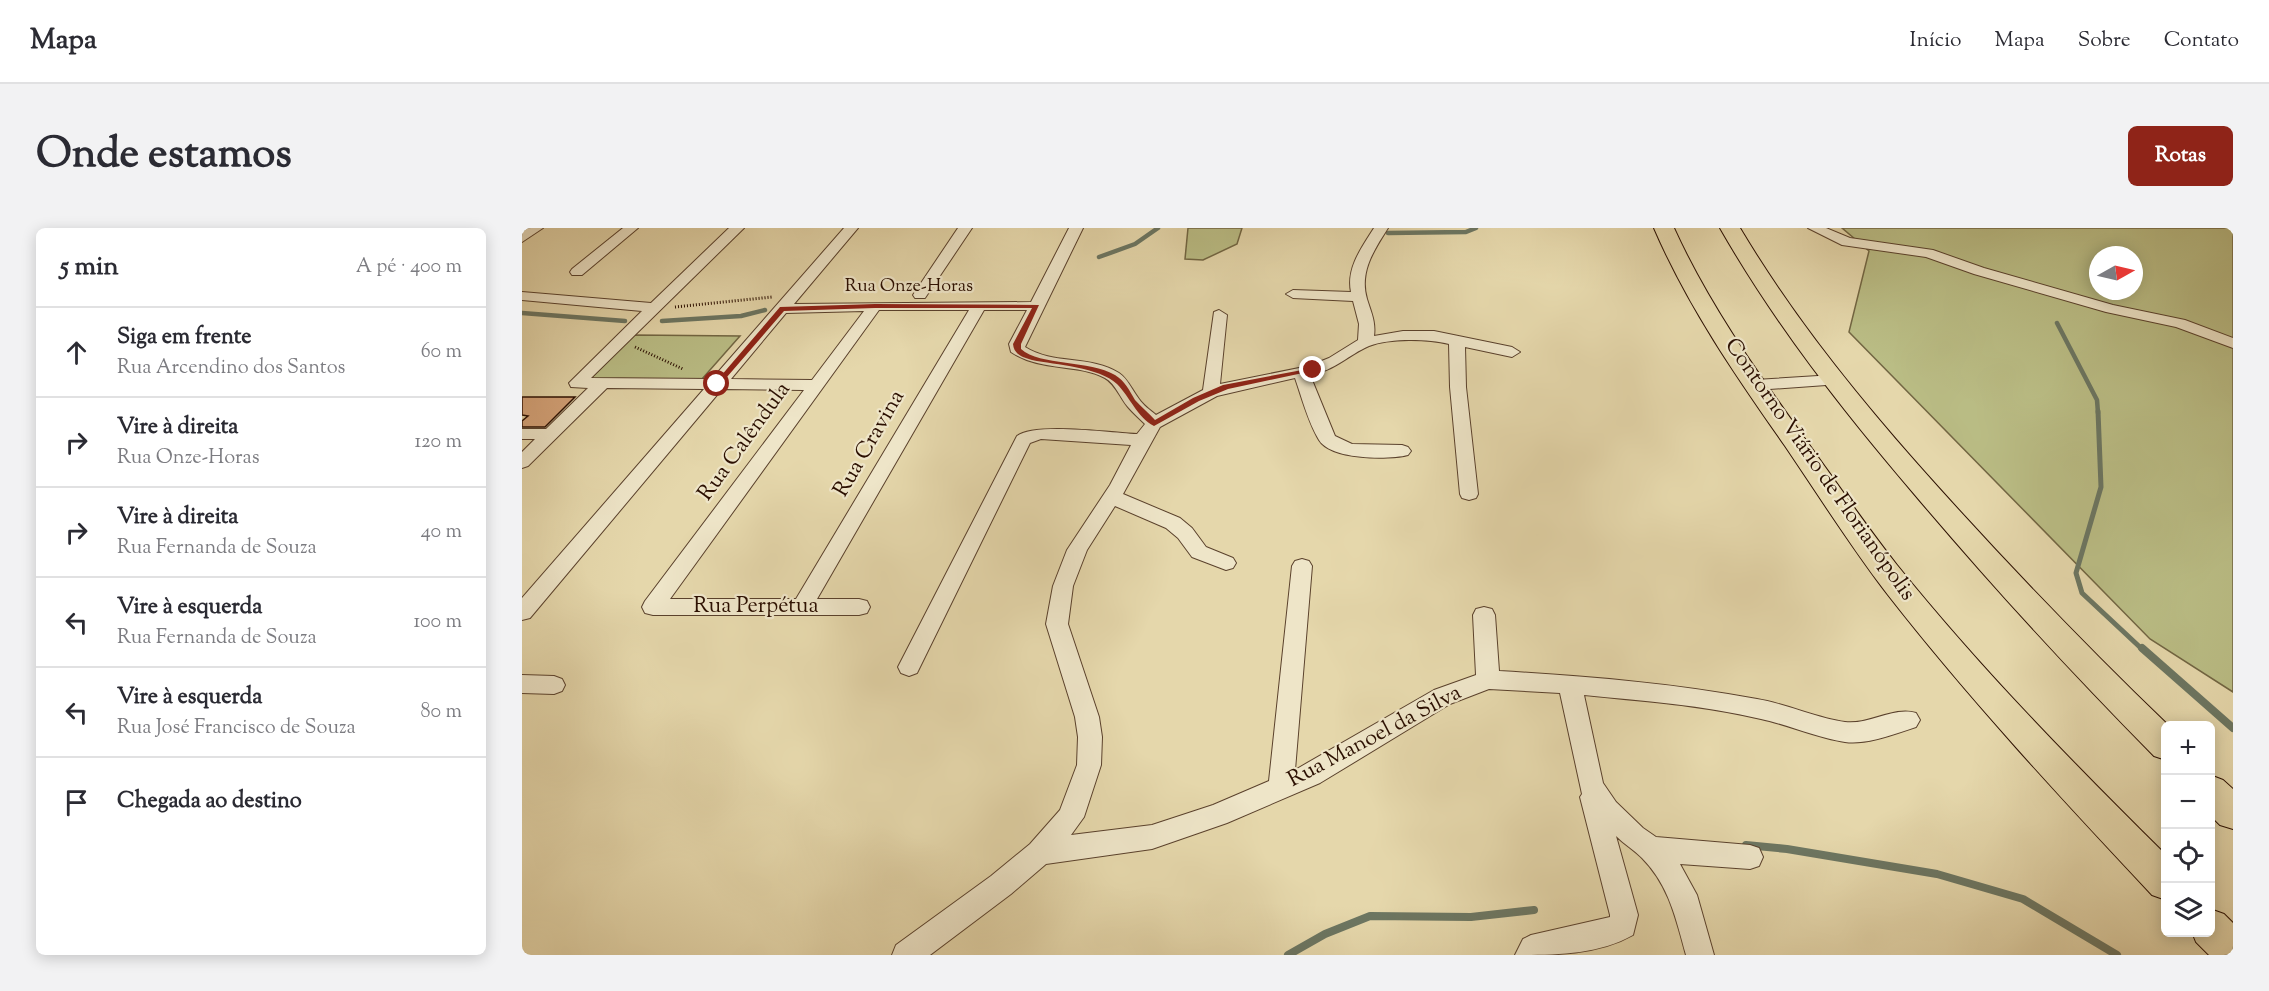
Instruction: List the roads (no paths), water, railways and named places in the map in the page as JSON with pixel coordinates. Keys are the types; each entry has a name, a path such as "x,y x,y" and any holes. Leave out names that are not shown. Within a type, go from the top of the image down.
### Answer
{"highway":[{"name":"Contorno Viário de Florianópolis","path":"1664,228 1707,310 1755,385 1899,588 1980,682 2161,877"},
{"path":"1730,228 1780,307 1834,380 1912,474 2002,575 2161,741"},
{"path":"2215,795 2233,813"},
{"path":"2215,932 2233,951"}],"street":[{"path":"522,238 536,228"},
{"path":"577,272 631,228"},
{"path":"738,228 577,382 817,385"},
{"path":"522,612 851,228"},
{"path":"920,295 966,228"},
{"path":"1076,228 1017,344 1017,349 1035,358 1111,375 1121,384 1134,403 1148,431"},
{"path":"1365,342 1368,330 1367,318 1359,297 1358,278 1361,262 1382,228"},
{"path":"1815,228 1847,242 1928,253 1979,271 2111,309 2180,323 2233,343"},
{"path":"1293,294 1359,297"},
{"name":"Rua Onze-Horas","path":"788,302 920,295 1039,301"},
{"path":"522,296 654,308"},
{"name":"Rua Onze-Horas","path":"788,302 875,306 979,306 1039,301"},
{"name":"Rua Calêndula","path":"653,607 875,306"},
{"name":"Rua Cravina","path":"802,607 979,306"},
{"path":"1211,392 1219,315"},
{"path":"906,955 1001,885 1039,853 1071,816 1089,765 1090,737 1087,717 1057,624 1063,586 1069,567 1092,524 1112,497 1148,431 1211,392 1248,382 1301,373 1335,362 1365,342 1420,335 1457,340 1512,352"},
{"path":"1457,340 1458,387 1469,494"},
{"path":"1301,373 1327,439 1334,445 1351,450 1402,451"},
{"path":"1755,385 1834,380"},
{"path":"522,462 603,383"},
{"path":"909,667 1023,440 1028,436 1041,434 1148,431"},
{"path":"522,434 551,434"},
{"path":"1112,497 1173,523 1185,533 1199,552 1226,563"},
{"path":"1281,789 1302,566"},
{"name":"Rua Perpétua","path":"653,607 859,607"},
{"path":"1484,615 1488,680"},
{"name":"Rua Manoel da Silva","path":"1039,853 1152,837 1218,815 1311,775 1442,696 1488,680 1570,684 1685,696 1749,707 1846,732 1866,731 1908,720"},
{"path":"522,684 554,685"},
{"path":"1528,955 1541,945 1614,930 1623,925 1624,915 1591,787 1570,684"},
{"path":"1591,787 1607,810 1651,849 1672,874 1683,895 1700,955"},
{"path":"1651,849 1750,856"}],"waterway":[{"path":"1099,257 1135,244 1158,228"},
{"path":"1388,233 1466,232 1476,228"},
{"path":"662,321 741,316 765,310"},
{"path":"522,313 625,321"},
{"path":"2057,323 2097,400 2098,413"},
{"path":"2098,411 2101,487 2076,573 2082,593 2143,650"},
{"path":"2142,648 2233,728"},
{"path":"1746,845 1787,849 1937,874 2023,899 2117,955"},
{"path":"1288,955 1325,934 1370,916 1471,917 1534,910"}]}
